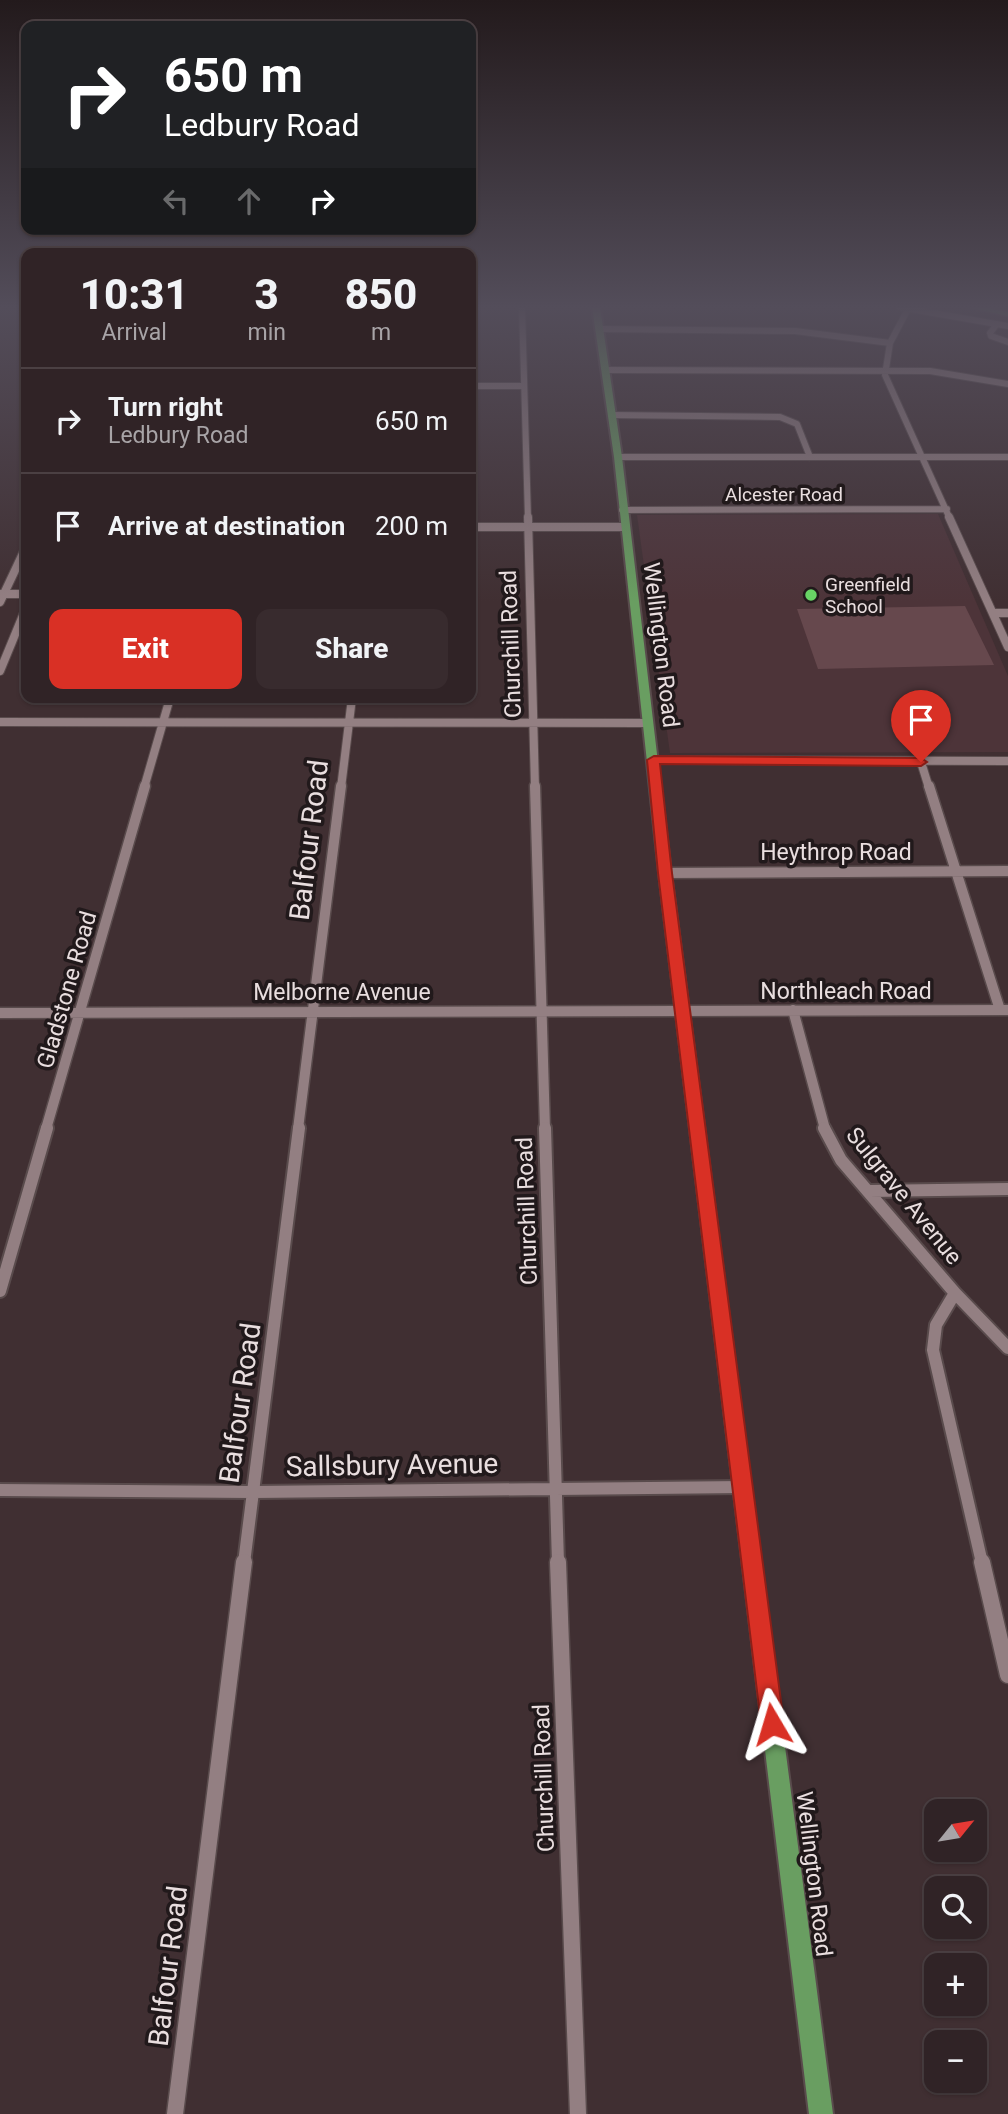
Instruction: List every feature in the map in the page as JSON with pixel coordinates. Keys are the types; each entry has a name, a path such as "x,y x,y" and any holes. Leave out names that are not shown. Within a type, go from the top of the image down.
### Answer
{"main road":[{"name":"Wellington Road","path":"610,406 618,457 647,723 654,760 665,873 821,2114"}],"street":[{"name":"Churchill Road","path":"524,406 555,1488 578,2114"},
{"path":"900,406 1008,647"},
{"path":"611,415 780,417 797,424 810,457"},
{"path":"618,457 1008,457"},
{"name":"Alcester Road","path":"622,510 947,509"},
{"path":"476,527 624,527"},
{"path":"0,602 21,557"},
{"path":"2,594 21,594"},
{"path":"993,613 1008,613"},
{"path":"0,671 21,620"},
{"name":"Gladstone Road","path":"0,1292 169,703"},
{"name":"Balfour Road","path":"174,2114 252,1492 291,1208 312,1011 351,703"},
{"path":"0,722 647,723"},
{"path":"654,760 1008,761"},
{"path":"921,762 1004,1010"},
{"name":"Heythrop Road","path":"665,873 1008,871"},
{"name":"Sulgrave Avenue","path":"793,1010 824,1127 841,1160 955,1293 1008,1348"},
{"name":"Northleach Road","path":"683,1013 1004,1010"},
{"name":"Melborne Avenue","path":"0,1013 683,1013"},
{"path":"869,1191 1008,1189"},
{"path":"955,1293 936,1325 933,1350 1008,1675"},
{"name":"Sallsbury Avenue","path":"0,1490 252,1492 743,1487"}],"shaded area":[{"name":"Greenfield School","path":"938,514 1008,676 1008,752 670,753 637,515"},
{"path":"965,606 994,665 818,669 797,609"}],"place":[{"name":"Greenfield School","path":"811,595"}],"route":[{"path":"772,1724 665,873 654,760 921,762"}]}
